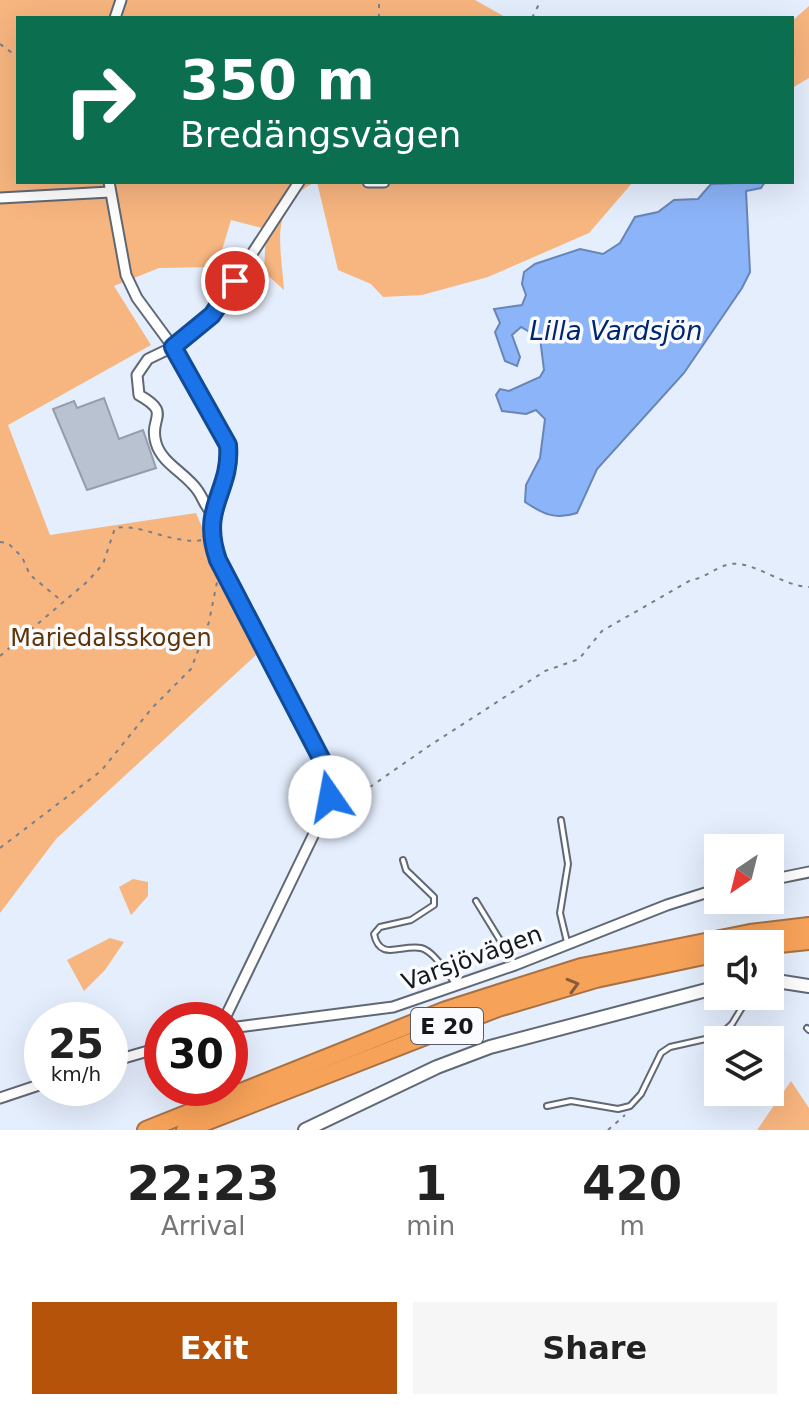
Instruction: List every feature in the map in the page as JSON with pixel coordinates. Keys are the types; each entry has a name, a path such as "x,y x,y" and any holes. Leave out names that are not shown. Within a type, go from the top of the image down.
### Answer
{"highway":[{"name":"E 20","path":"146,1130 446,1010 581,967 750,933 809,926"},
{"path":"784,944 809,941"},
{"name":"E 20","path":"185,1130 498,1008 596,979 704,956"}],"street":[{"path":"211,512 198,490 161,452 155,433 159,413 155,404 139,395 137,375 148,359 173,347 212,315 298,184"},
{"path":"0,198 110,187 126,275 137,298 173,347 228,445 230,461 211,512 210,539 328,773 331,791 324,813 233,1002"},
{"path":"784,877 809,872"},
{"name":"Varsjövägen","path":"248,1026 377,1010 515,965 704,893"},
{"path":"784,982 809,986"},
{"path":"305,1130 437,1067 490,1047 704,991"},
{"path":"0,1098 24,1090"}],"lane":[{"path":"561,820 568,864 560,913 568,945"},
{"path":"403,860 406,870 434,897 434,905 411,920 380,927 374,934 376,942 382,949 393,952 420,948 429,952 456,984"},
{"path":"476,901 515,965"},
{"path":"547,1106 571,1101 618,1109 630,1106 641,1094 661,1053 670,1047 719,1036 740,1010"}],"path":[{"path":"0,656 103,564 115,528 128,526 183,543 210,539"},
{"path":"0,542 8,543 22,557 30,575 63,602"},
{"path":"324,813 334,821 357,796 429,746 545,671 579,659 602,631 691,580 704,579 730,564 748,566 779,582 809,587"},
{"path":"0,848 101,771 152,708 191,669 209,622 218,580"},
{"path":"608,1130 630,1106"}],"green space":[{"name":"Mariedalsskogen","path":"0,0 475,0 503,16 16,16 16,184 313,184 290,202 284,214 280,242 284,290 264,272 266,229 231,220 217,267 159,268 114,286 151,345 8,425 50,535 196,513 256,655 56,839 0,913"},
{"path":"809,6 809,78 794,87 794,19"},
{"path":"317,184 631,184 589,233 488,277 422,295 383,297 371,284 338,270"},
{"path":"133,879 148,882 148,896 131,915 119,887"},
{"path":"110,938 124,942 105,970 84,991 67,960"},
{"path":"791,1081 809,1108 809,1130 757,1130 774,1106 784,1106 784,1091"}],"water":[{"name":"Lilla Vardsjön","path":"711,184 764,184 761,188 746,191 750,272 742,288 684,373 597,469 577,513 562,516 538,510 525,502 526,485 540,458 545,419 536,410 526,414 502,411 496,395 500,389 509,391 540,377 544,370 540,338 521,327 512,335 520,357 517,366 505,361 495,332 500,323 494,309 522,305 526,295 522,284 524,272 535,264 580,249 603,254 620,243 635,217 658,212 674,200 698,199"}],"building":[{"path":"104,398 119,439 143,430 156,468 87,490 53,409 74,401 77,408"}],"route":[{"path":"235,281 212,315 173,347 228,445 230,461 211,512 210,539 323,762 331,783 330,797"}]}
